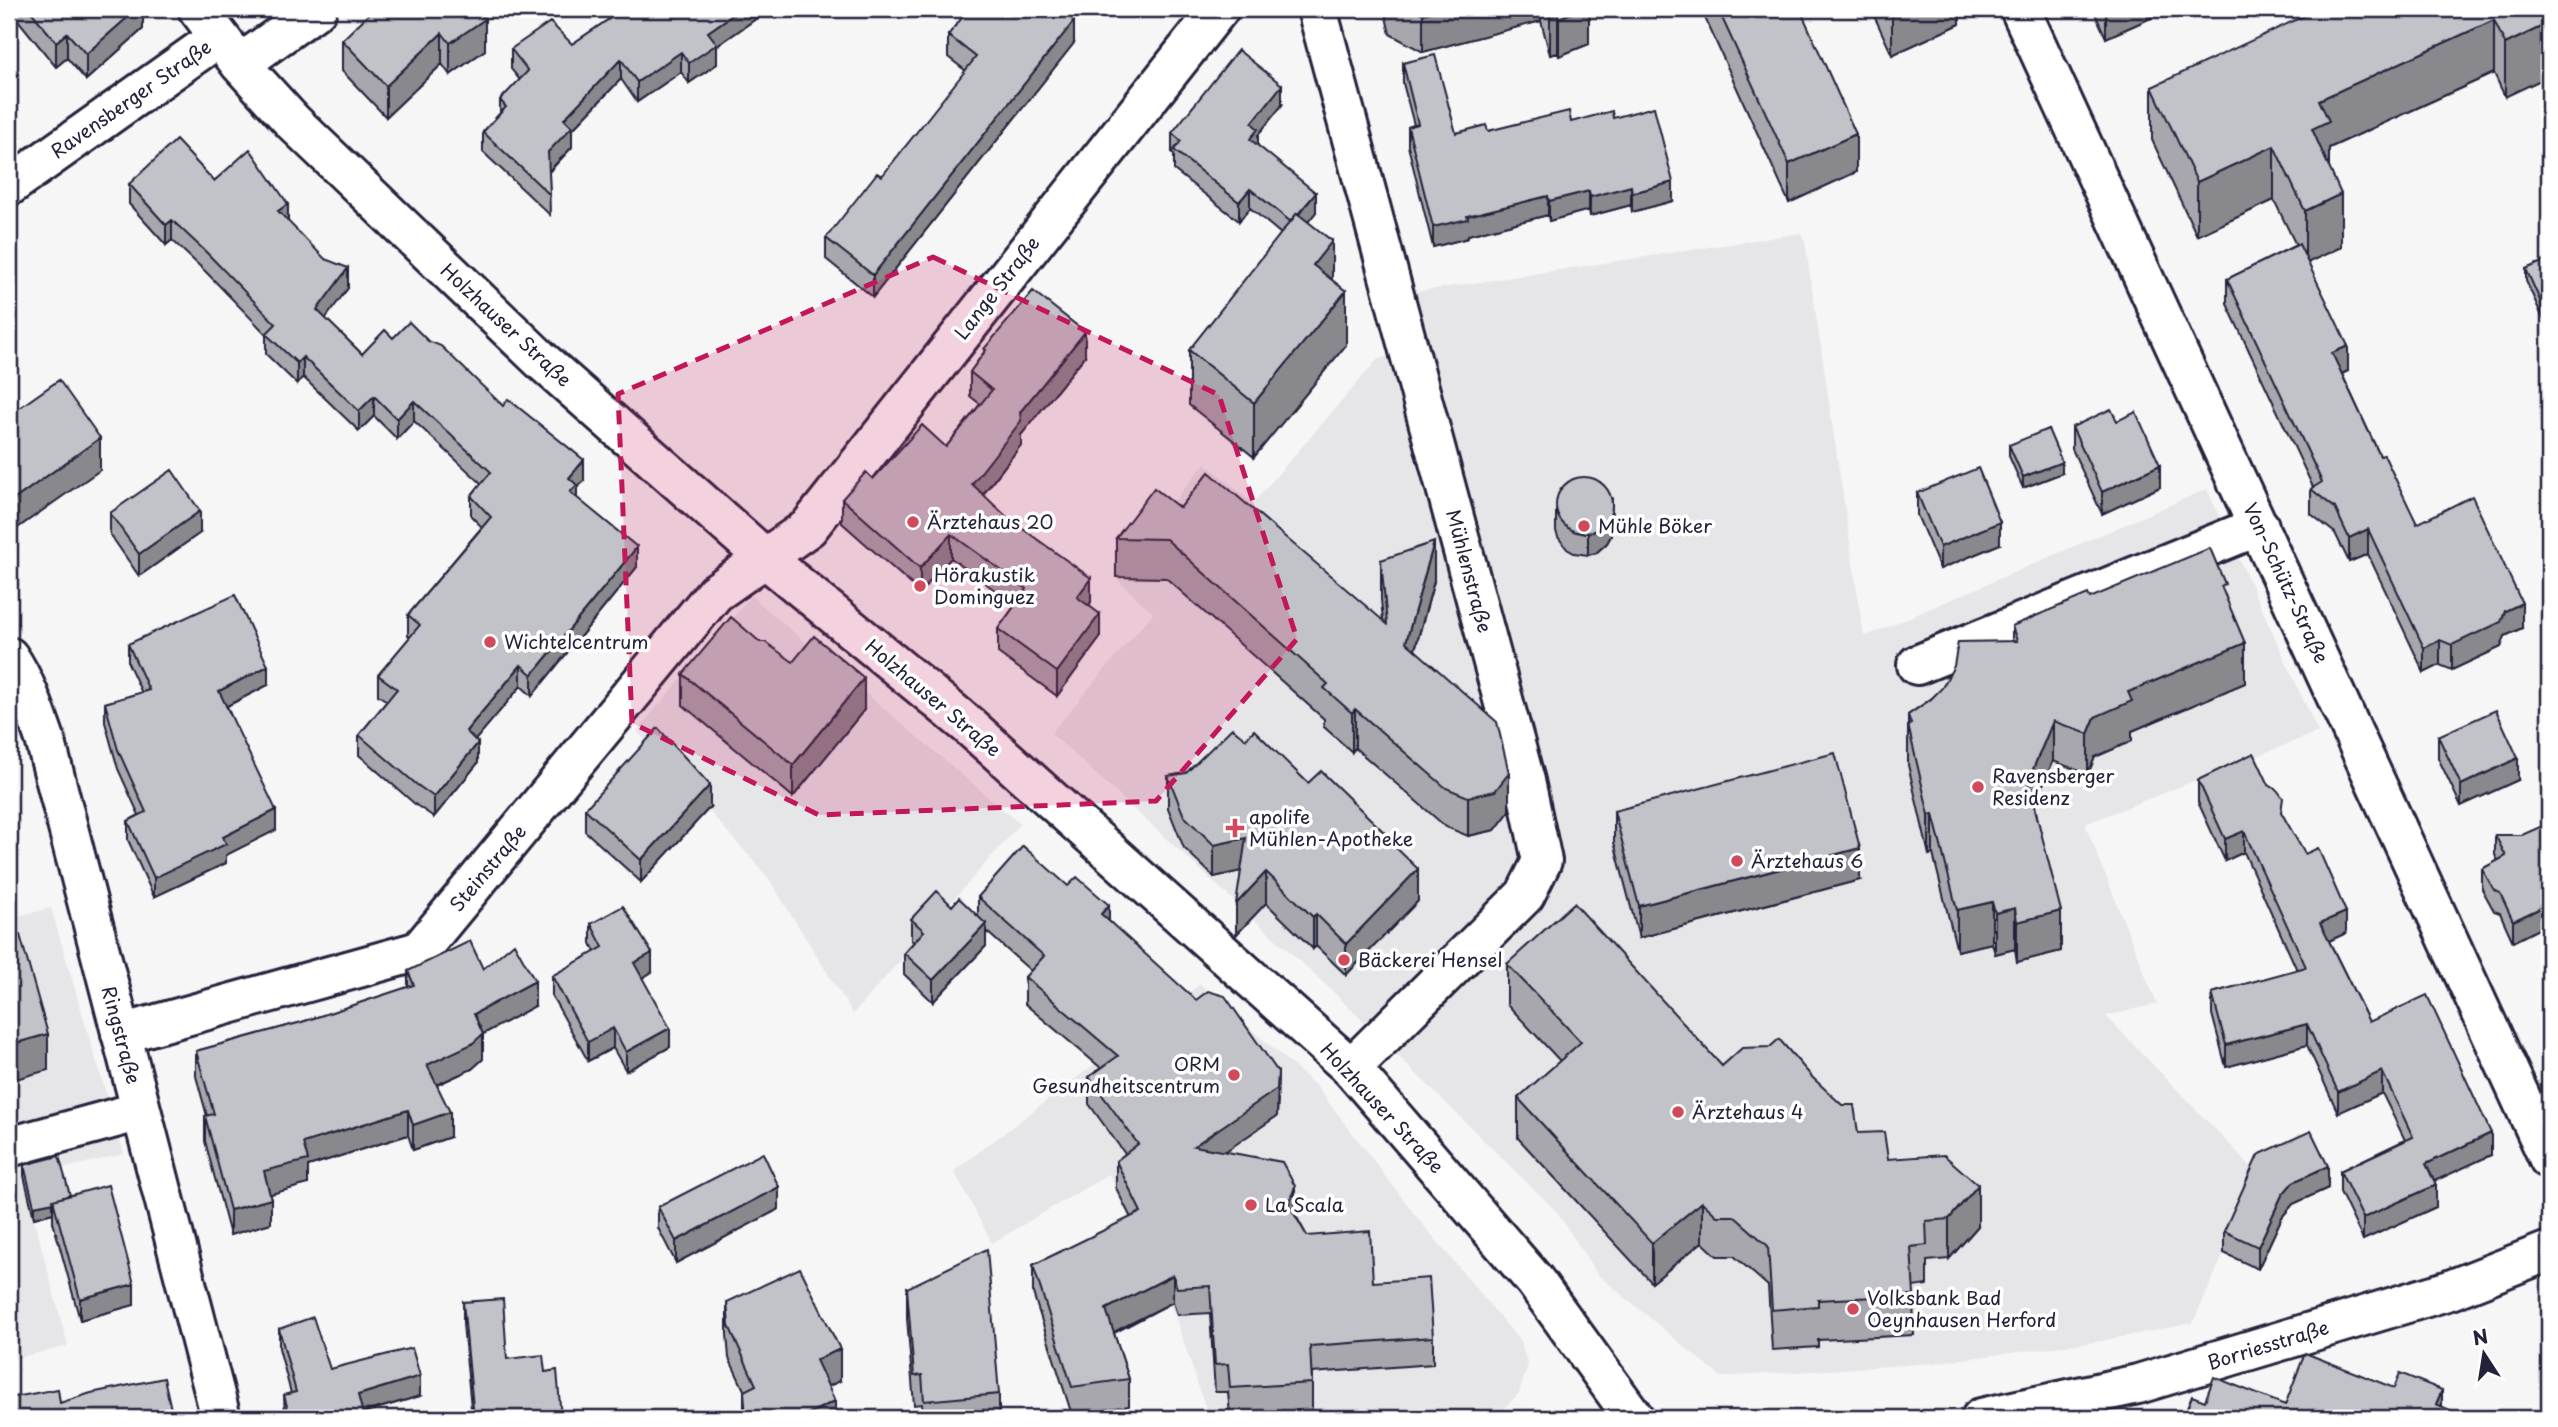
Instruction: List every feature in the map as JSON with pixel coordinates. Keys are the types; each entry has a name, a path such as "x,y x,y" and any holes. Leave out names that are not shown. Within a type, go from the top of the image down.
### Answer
{"street":[{"name":"Ravensberger Straße","path":"9,186 219,36 317,9"},
{"name":"Lange Straße","path":"765,558 808,528 1219,9"},
{"name":"Mühlenstraße","path":"1317,9 1525,781 1542,861 1525,895 1351,1068"},
{"name":"Von-Schütz-Straße","path":"2020,9 2549,1159"},
{"name":"Holzhauser Straße","path":"219,36 293,122 541,360 765,558 968,725 1351,1068 1535,1281 1634,1418"},
{"path":"1917,664 2259,526"},
{"name":"Steinstraße","path":"121,1034 419,951 715,593 765,558"},
{"name":"Ringstraße","path":"9,657 34,707 44,739 221,1418"},
{"path":"9,1147 141,1111"},
{"name":"Borriesstraße","path":"1981,1418 2138,1384 2450,1290 2549,1251"}],"highlighted area":[{"path":"933,257 1219,395 1297,639 1156,801 819,815 632,723 618,394"}],"shaded area":[{"path":"1801,233 1805,241 1864,637 2207,489 2318,732 2085,824 2157,1004 2106,1016 2259,1175 2193,1323 2101,1341 1933,1363 1721,1377 1597,1274 1557,1212 1327,986 1051,733 1153,613 1114,576 1205,463 1253,503 1378,359 1422,347 1409,293"},
{"path":"751,596 1020,824 853,1014 767,876 637,731"},
{"path":"51,908 124,1154 23,1178 68,1346 9,1360 9,918"},
{"path":"1200,984 1317,1087 1416,1216 1520,1341 1528,1365 1519,1393 1500,1413 1481,1418 1209,1418 1175,1316 1109,1174 992,1243 954,1171"}],"building":[{"path":"29,9 137,9 86,54 67,33 56,42"},
{"path":"374,9 478,9 485,19 450,43 442,33 386,86 342,40"},
{"path":"624,9 741,9 708,32 717,44 689,63 681,52 637,82 621,59 564,119 572,127 548,152 550,195 483,132 506,107 500,100 528,71 511,49 550,22 572,44"},
{"path":"969,9 1059,9 1074,21 873,275 826,238 877,173 882,176 976,57 948,35"},
{"path":"1414,9 1443,9 1423,14"},
{"path":"1548,9 1581,9 1559,18 1558,14 1550,17"},
{"path":"1718,9 1800,9 1856,134 1789,164"},
{"path":"2319,9 2549,9 2549,23 2505,44 2494,20 2319,100 2329,121 2312,129 2341,194 2305,211 2274,146 2197,182 2152,87"},
{"path":"1238,50 1282,85 1252,123 1258,129 1250,139 1316,193 1291,222 1250,189 1239,202 1174,150 1181,141 1172,133"},
{"path":"1435,55 1456,133 1486,125 1488,131 1569,111 1571,122 1612,111 1613,118 1654,107 1673,182 1632,193 1631,186 1590,197 1589,191 1549,201 1548,196 1433,227 1408,127 1418,124 1403,63"},
{"path":"176,140 214,181 250,149 288,204 278,211 325,259 348,268 317,310 362,354 385,330 393,338 409,322 428,341 441,346 503,406 508,399 584,460 569,478 577,485 570,492 637,547 532,675 521,665 466,731 478,743 434,797 359,735 397,689 378,675 420,625 408,615 491,517 471,496 491,472 414,401 397,419 374,396 359,411 303,357 297,363 266,334 276,324 172,220 166,225 129,184"},
{"path":"1297,213 1332,241 1313,265 1346,291 1254,403 1189,350"},
{"path":"2299,244 2348,346 2332,353 2380,456 2384,455 2417,524 2472,496 2522,603 2505,611 2501,622 2452,645 2440,640 2424,648 2368,529 2349,538 2335,508 2311,489 2322,482 2227,279"},
{"path":"2549,259 2549,302 2542,305 2526,269"},
{"path":"1033,291 1085,332 1020,412 1021,421 972,484 1009,519 1091,578 1077,597 1100,614 1057,672 998,629 1027,589 951,534 920,568 842,499 866,472 873,479 922,425 946,447 992,390 970,372 986,350 984,349"},
{"path":"59,380 100,438 9,503 9,415"},
{"path":"2111,409 2117,421 2136,412 2160,465 2102,492 2072,427"},
{"path":"2048,429 2062,462 2023,477 2009,445"},
{"path":"1978,468 2000,522 1940,547 1917,493"},
{"path":"172,470 200,511 139,554 110,513"},
{"path":"1209,472 1387,624 1381,560 1434,542 1406,642 1497,722 1509,773 1495,791 1468,797 1446,788 1355,709 1352,713 1324,688 1328,684 1166,539 1116,538 1154,488 1180,508"},
{"path":"1584,477 1595,479 1604,485 1610,494 1610,516 1604,525 1595,531 1584,533 1573,531 1564,525 1558,516 1556,505 1558,494 1564,485 1573,479"},
{"name":"Ravensberger Residenz","path":"2210,548 2225,584 2221,586 2245,643 2128,692 2132,701 2095,717 2088,734 2053,721 2028,781 2061,911 2017,922 2015,908 1995,913 1992,902 1957,910 1933,814 1929,815 1908,715 1942,688 1954,666 1958,642 2017,641 2012,626 2088,594 2090,598"},
{"path":"235,595 268,666 219,691 276,810 223,837 226,844 154,878 128,821 146,812 118,750 105,703 149,690 128,644"},
{"path":"731,617 760,642 765,642 793,662 814,636 864,678 793,765 683,674"},
{"path":"2496,710 2518,758 2461,785 2438,736"},
{"path":"658,728 710,785 641,860 585,809"},
{"path":"1232,728 1246,739 1254,730 1308,783 1321,771 1418,869 1346,944 1316,914 1313,917 1266,872 1236,904 1246,838 1214,845 1184,816 1168,776 1186,773"},
{"name":"Ärztehaus 6","path":"1835,753 1860,848 1639,906 1614,811"},
{"path":"2254,753 2269,785 2283,798 2281,812 2305,854 2318,848 2346,912 2320,923 2369,1022 2427,995 2491,1133 2426,1164 2436,1185 2363,1218 2340,1171 2413,1137 2382,1071 2338,1092 2307,1024 2226,1045 2212,993 2306,967 2244,831 2225,839 2198,780"},
{"path":"2549,823 2549,904 2513,921 2500,893 2494,890 2482,869 2506,856 2495,835 2522,835"},
{"path":"1023,846 1068,886 1077,877 1109,905 1101,914 1196,1000 1208,991 1225,996 1278,1072 1277,1089 1194,1146 1282,1162 1295,1186 1289,1205 1307,1236 1370,1231 1373,1282 1429,1278 1433,1337 1310,1346 1312,1383 1230,1388 1228,1364 1215,1365 1210,1286 1177,1288 1173,1275 1106,1309 1129,1379 1072,1387 1033,1265 1141,1212 1116,1161 1138,1144 1089,1077 1118,1056 1025,977 1044,956 978,897"},
{"path":"937,891 952,906 959,898 986,924 933,980 904,953 924,931 911,919"},
{"path":"1574,903 1722,1066 1742,1048 1770,1047 1779,1039 1813,1078 1842,1105 1854,1105 1858,1133 1884,1132 1888,1159 1944,1155 1978,1185 1949,1219 1926,1221 1927,1245 1911,1247 1914,1295 1818,1300 1818,1306 1772,1310 1768,1246 1734,1216 1717,1216 1702,1202 1652,1243 1518,1098 1581,1042 1507,964"},
{"path":"623,906 652,953 634,963 670,1028 626,1052 613,1028 588,1042 552,976 603,947 591,924"},
{"path":"20,935 48,1034 9,1045 9,938"},
{"path":"470,941 483,969 514,943 535,981 474,1014 483,1034 472,1044 427,1065 450,1112 413,1125 408,1110 303,1143 308,1160 264,1171 271,1199 230,1210 205,1116 214,1114 196,1051 302,1022 414,985 408,971"},
{"path":"2311,1131 2328,1166 2293,1182 2282,1195 2258,1247 2224,1231 2258,1155"},
{"path":"763,1153 779,1187 676,1241 658,1207"},
{"path":"59,1156 70,1195 34,1206 24,1165"},
{"path":"108,1185 134,1284 80,1299 53,1200"},
{"path":"987,1249 999,1394 924,1401 922,1375 914,1376 907,1288"},
{"path":"800,1268 840,1349 816,1360 835,1401 799,1418 746,1418 744,1391 756,1385 729,1326 727,1302"},
{"path":"503,1299 507,1359 543,1355 545,1372 557,1370 561,1418 474,1418 463,1302"},
{"path":"313,1317 330,1369 412,1348 420,1376 358,1395 364,1418 290,1418 284,1395 296,1392 279,1329"},
{"path":"2305,1353 2394,1388 2400,1373 2442,1390 2436,1404 2457,1413 2455,1418 2183,1418 2192,1396 2205,1401 2214,1377 2285,1405"},
{"path":"164,1378 173,1418 9,1418 9,1398 58,1389 60,1403 91,1393"}],"place":[{"name":"Ärztehaus 20","path":"913,522"},
{"name":"Mühle Böker","path":"1584,526"},
{"name":"Hörakustik Dominguez","path":"920,586"},
{"name":"Wichtelcentrum","path":"490,642"},
{"name":"Ravensberger Residenz","path":"1978,787"},
{"name":"apolife Mühlen-Apotheke","path":"1235,828"},
{"name":"Ärztehaus 6","path":"1737,861"},
{"name":"Bäckerei Hensel","path":"1344,960"},
{"name":"ORM Gesundheitscentrum","path":"1234,1075"},
{"name":"Ärztehaus 4","path":"1678,1112"},
{"name":"La Scala","path":"1251,1205"},
{"name":"Volksbank Bad Oeynhausen Herford","path":"1853,1309"}]}
